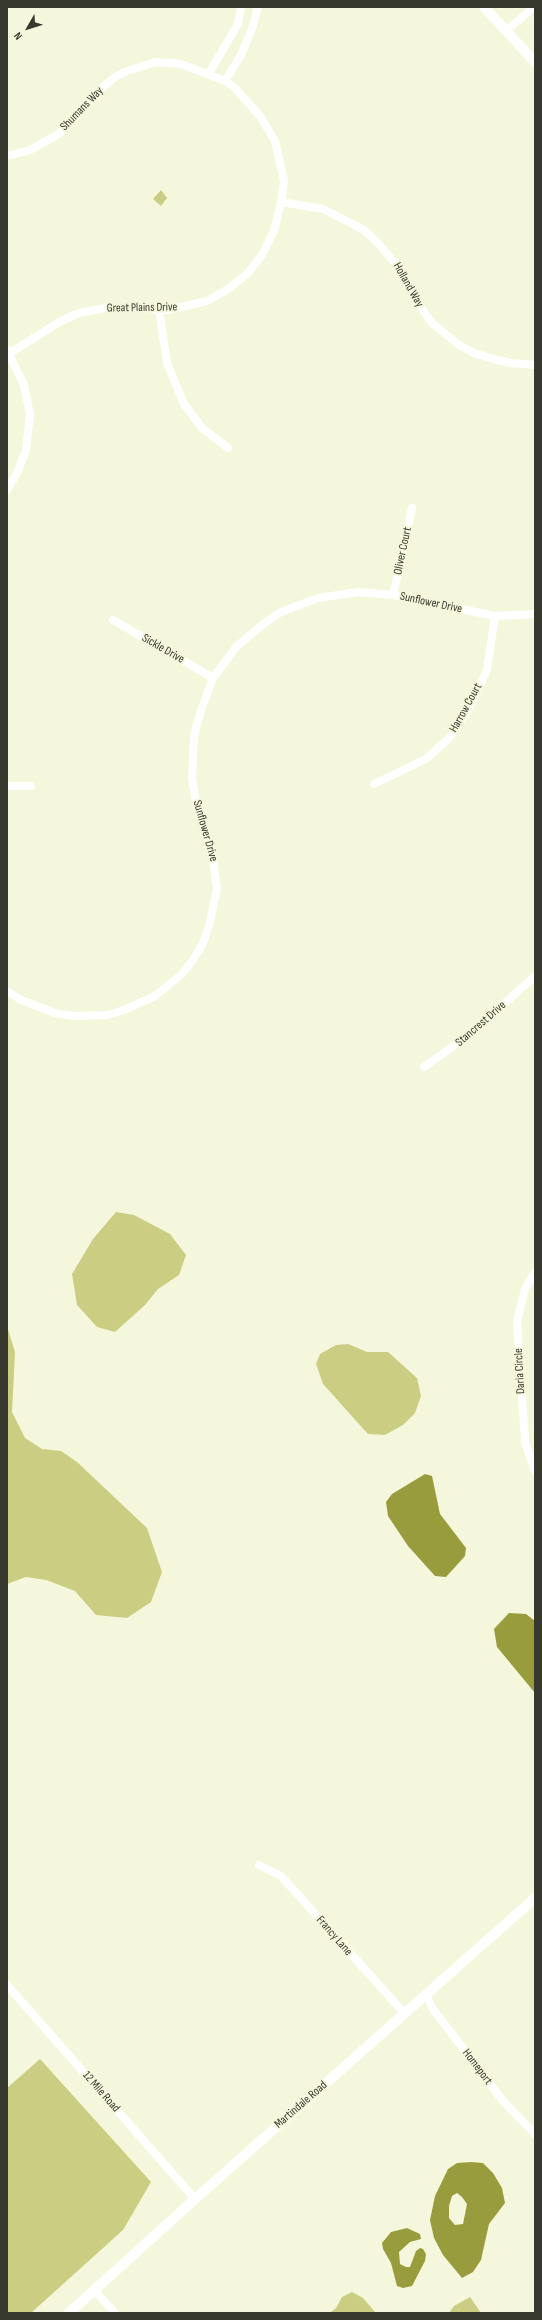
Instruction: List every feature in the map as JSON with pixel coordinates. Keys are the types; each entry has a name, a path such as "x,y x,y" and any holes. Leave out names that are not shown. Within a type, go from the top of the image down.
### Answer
{"street":[{"path":"209,73 238,24 241,7"},
{"path":"225,81 241,55 252,29 258,7"},
{"path":"484,7 535,62"},
{"path":"506,31 534,7"},
{"path":"238,24 252,29"},
{"name":"Shumans Way","path":"7,156 30,150 57,135 69,125 96,93 115,77 126,71 156,62 168,62 181,64 209,73 225,81"},
{"name":"Great Plains Drive","path":"9,351 61,321 79,313 105,308 159,309 188,306 207,301 228,289 246,274 262,254 274,231 284,181 275,141 260,116 234,87 225,81"},
{"name":"Holland Way","path":"281,202 323,209 364,230 377,242 397,265 417,302 432,323 459,345 493,359 511,364 535,365"},
{"path":"159,309 167,363 184,404 202,428 228,448"},
{"path":"7,490 17,473 26,450 30,414 24,385 9,351"},
{"name":"Oliver Court","path":"393,595 412,508"},
{"name":"Sunflower Drive","path":"7,991 21,1000 58,1014 76,1016 107,1015 129,1008 155,996 182,974 193,960 203,943 209,926 216,889 212,852 196,803 192,778 194,736 200,713 213,678 246,638 281,612 318,598 358,592 393,595 495,616 535,614"},
{"name":"Harrow Court","path":"374,784 426,759 449,738 467,712 487,670 495,616"},
{"name":"Sickle Drive","path":"113,620 213,678"},
{"path":"7,786 31,786"},
{"name":"Stancrest Drive","path":"424,1067 469,1035 535,976"},
{"name":"Daria Circle","path":"535,1272 525,1289 517,1321 524,1442 535,1471"},
{"name":"Francy Lane","path":"259,1865 281,1876 405,2014"},
{"name":"Martindale Road","path":"69,2313 195,2199 535,1898"},
{"name":"12 Mile Road","path":"7,1986 195,2199"},
{"name":"Homeport","path":"426,1995 433,2009 503,2101 535,2134"},
{"path":"94,2290 115,2313"}],"green space":[{"path":"161,190 167,198 161,206 153,199"},
{"path":"116,1212 134,1215 170,1234 186,1255 179,1275 158,1289 145,1305 115,1332 97,1327 77,1305 72,1274 93,1239"},
{"path":"7,1326 15,1352 12,1412 25,1438 42,1449 61,1451 77,1462 147,1528 162,1572 151,1602 127,1618 96,1615 75,1591 46,1580 26,1577 7,1584"},
{"path":"348,1344 367,1352 388,1352 417,1378 421,1396 415,1413 403,1425 385,1435 368,1434 323,1384 316,1364 320,1354 336,1345"},
{"path":"40,2059 151,2182 123,2230 31,2313 7,2313 7,2088"},
{"path":"352,2292 363,2298 376,2313 330,2313 336,2308 342,2297"},
{"path":"470,2297 481,2313 449,2313 454,2306"}],"shaded area":[{"path":"425,1474 432,1476 440,1514 466,1548 465,1556 446,1577 435,1576 408,1546 388,1516 386,1502 392,1494"},
{"path":"509,1613 526,1614 535,1621 535,1693 497,1647 494,1629"},
{"path":"457,2163 483,2163 493,2173 502,2188 505,2203 489,2224 481,2260 473,2272 462,2278 443,2255 434,2238 430,2220 435,2196 448,2169","holes":["457,2193 467,2204 463,2224 455,2225 449,2218 449,2206 452,2196"]},
{"path":"407,2228 420,2234 421,2239 410,2242 399,2252 400,2264 410,2267 416,2251 420,2248 423,2249 426,2254 425,2261 412,2286 403,2288 397,2286 391,2263 383,2249 382,2243 391,2232"}]}
